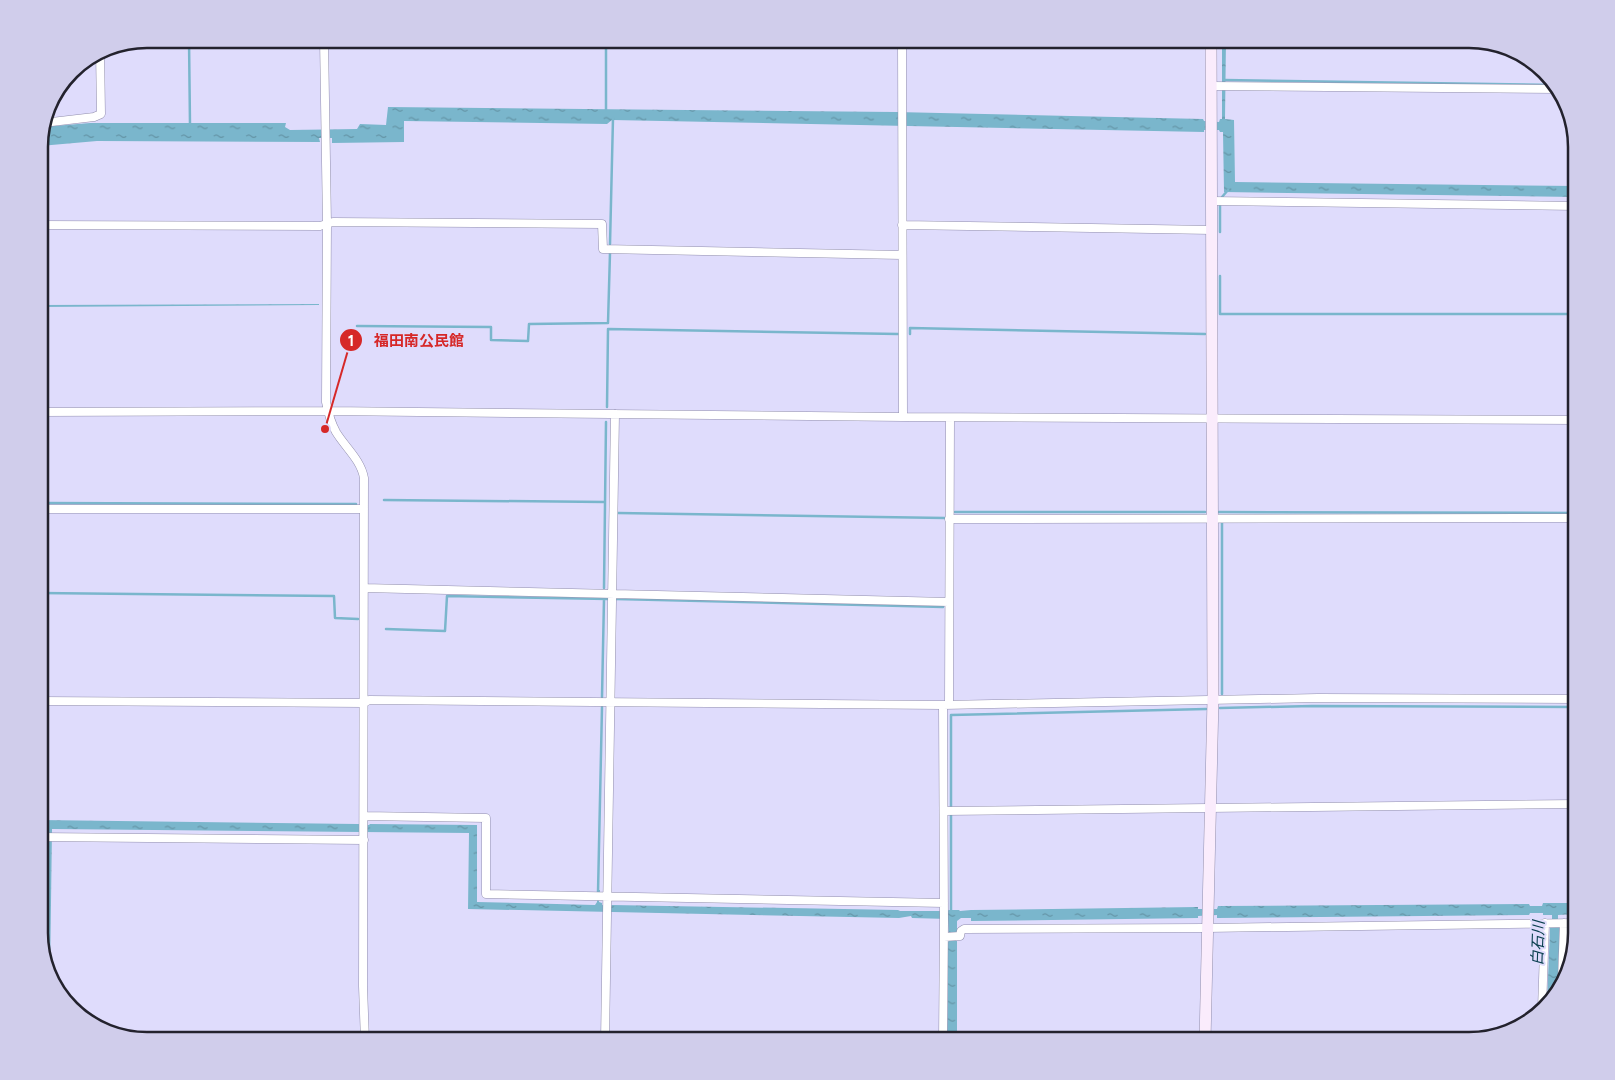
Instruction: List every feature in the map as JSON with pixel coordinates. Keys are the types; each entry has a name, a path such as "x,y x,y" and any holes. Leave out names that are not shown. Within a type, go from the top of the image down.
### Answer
{"street":[{"path":"324,48 327,224 326,381 328,411 336,432 363,470 364,478 363,986 365,1032"},
{"path":"902,48 904,417"},
{"path":"1205,1032 1213,699 1211,126 1220,86 1213,48"},
{"path":"51,122 94,117 101,114 100,59"},
{"path":"1220,86 1549,90"},
{"path":"1211,201 1568,206"},
{"path":"48,225 320,226 343,222 602,224 603,248 902,255"},
{"path":"902,225 1212,230"},
{"path":"48,412 328,411 950,418 1568,420"},
{"path":"605,1032 608,915 603,898 610,703 615,414"},
{"path":"943,1032 944,905 948,811 946,705 949,602 950,418"},
{"path":"48,509 364,509"},
{"path":"949,518 1568,518"},
{"path":"364,588 949,602"},
{"path":"48,701 364,703 369,700 946,705 1327,698 1568,700"},
{"path":"948,811 1568,804"},
{"path":"364,820 486,818 486,894 944,905"},
{"path":"48,837 364,837"},
{"path":"944,937 960,936 961,931 964,929 1208,923 1568,923"},
{"path":"1543,1000 1547,923"},
{"path":"1562,923 1562,966"}],"water":[{"path":"1222,48 1226,48 1225,119 1234,120 1235,182 1568,186 1568,197 1224,192 1223,132 1219,130 1204,130 1204,132 612,120 607,124 404,121 404,142 332,143 332,138 319,138 320,142 97,141 48,145 49,126 90,123 286,123 285,127 290,130 357,129 360,124 386,125 388,107 896,112 1203,119 1204,121 1219,122 1222,119"},
{"path":"319,304 48,307 48,305"},
{"path":"48,820 477,825 477,902 595,905 597,902 597,890 600,890 599,902 602,905 610,906 960,911 1198,907 1198,909 1217,909 1218,906 1529,904 1530,906 1542,906 1543,903 1568,903 1568,914 1558,915 1558,927 1560,927 1558,976 1547,993 1552,915 1543,915 1543,913 1530,913 1529,915 1217,918 1217,915 1198,916 1198,918 971,921 971,918 961,918 957,921 956,934 957,1032 947,1032 948,919 912,918 911,916 899,918 468,909 469,833 52,829 50,957 48,940"}],"waterway":[{"path":"189,48 190,125"},
{"path":"606,48 606,110"},
{"path":"1224,80 1546,85"},
{"path":"610,244 613,118"},
{"path":"1222,197 1228,190"},
{"path":"1220,205 1220,232"},
{"path":"608,323 610,253"},
{"path":"1220,276 1220,314 1568,314"},
{"path":"357,326 491,327 491,340 528,341 529,324 608,323"},
{"path":"910,334 910,328 1205,334"},
{"path":"608,329 898,334"},
{"path":"607,407 608,329"},
{"path":"604,588 606,422"},
{"path":"384,500 605,502"},
{"path":"48,503 356,504"},
{"path":"955,512 1205,512"},
{"path":"1219,512 1568,513"},
{"path":"618,513 945,518"},
{"path":"1222,523 1222,694"},
{"path":"48,593 334,596 335,618 358,619"},
{"path":"386,629 445,631 447,596 608,599"},
{"path":"602,697 604,599"},
{"path":"616,599 943,607"},
{"path":"1220,708 1312,706 1568,707"},
{"path":"598,893 602,707"},
{"path":"951,911 951,715 1206,709"}],"place":[{"name":"福田南公民館","path":"325,429"}],"water label":[{"name":"白石川","path":"1538,943"}]}
